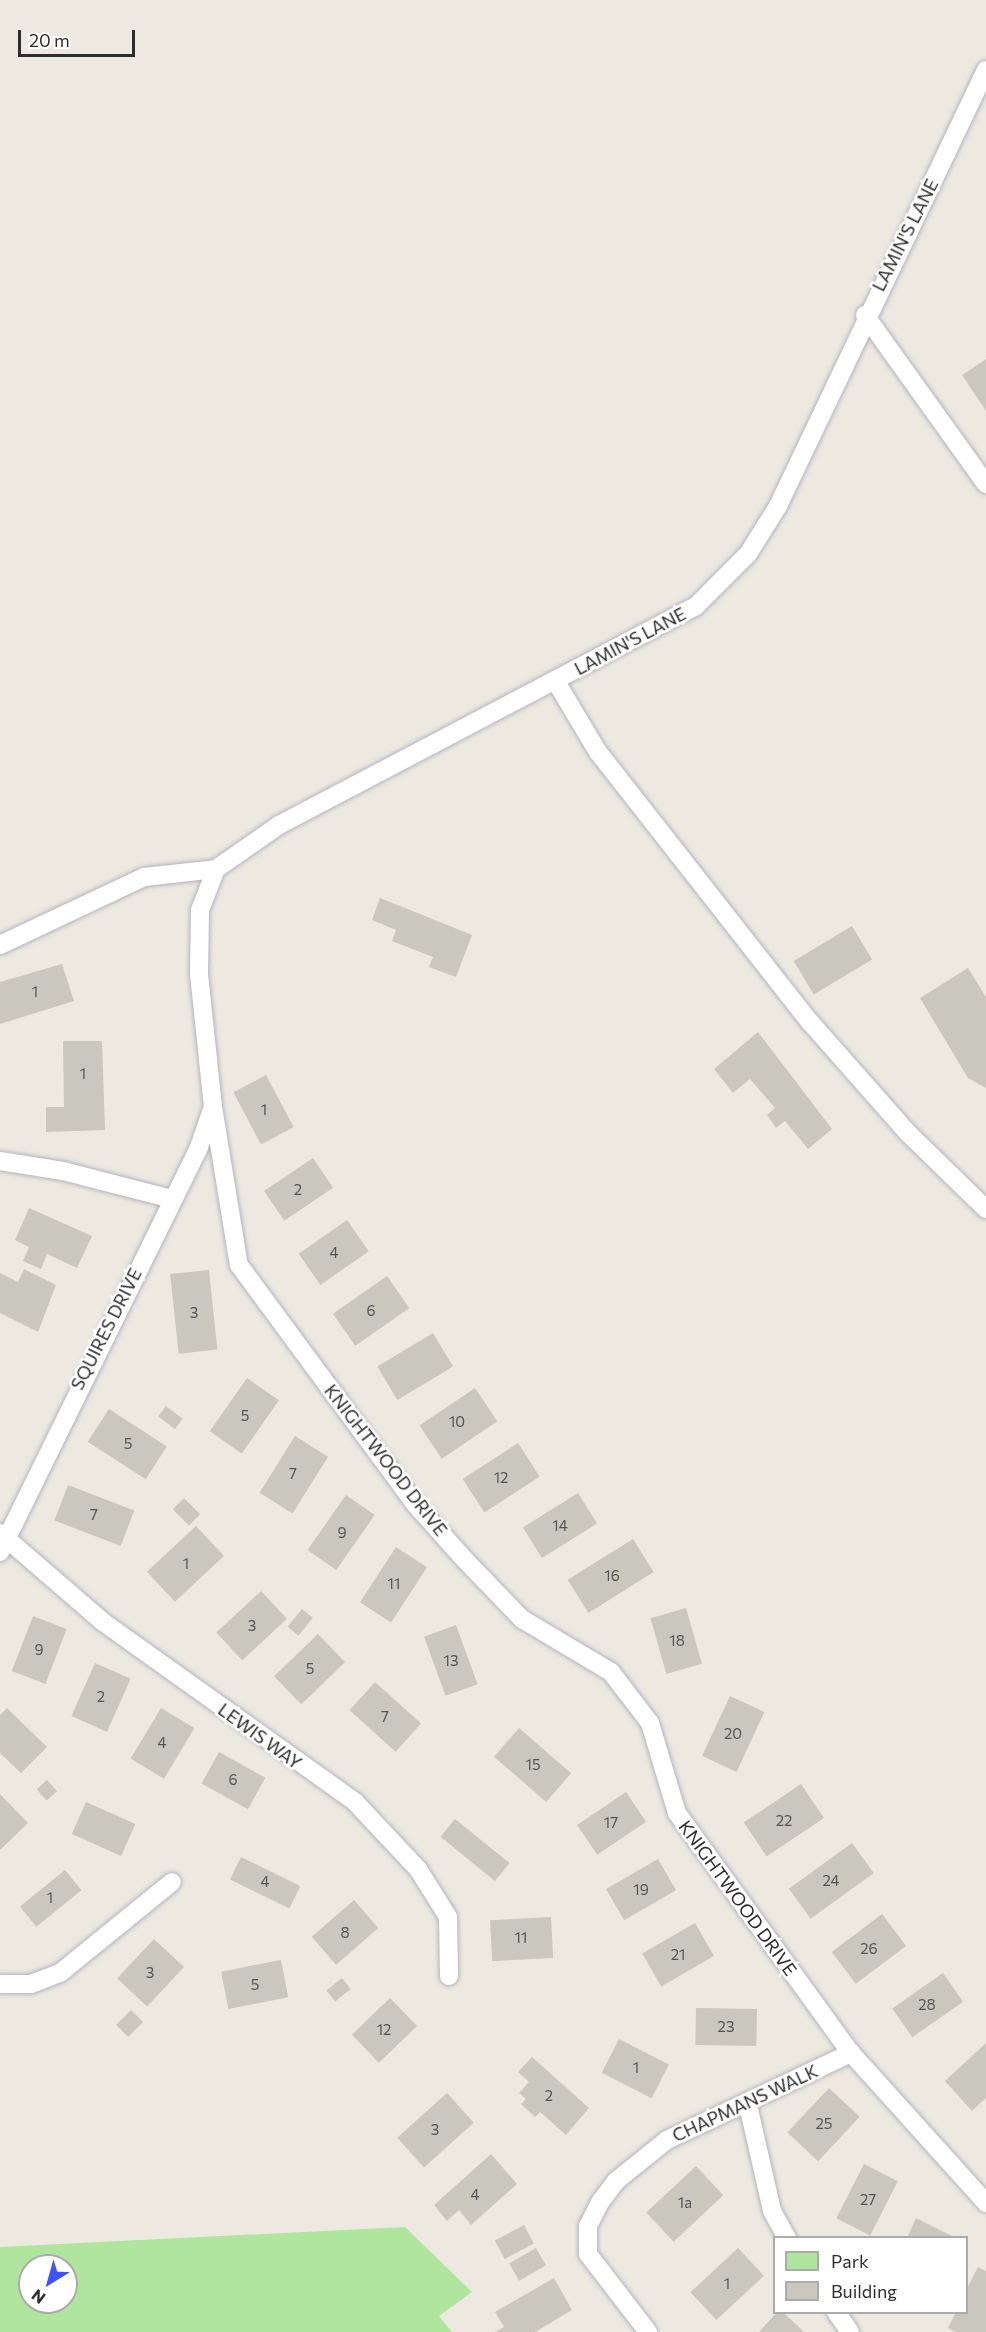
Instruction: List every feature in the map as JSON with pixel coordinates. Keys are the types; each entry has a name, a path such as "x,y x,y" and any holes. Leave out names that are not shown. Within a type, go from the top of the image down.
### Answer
{"lane":[{"name":"LAMIN'S LANE","path":"216,869 279,825 695,607 748,554 778,506 865,315 986,70"},
{"path":"865,315 986,484"},
{"path":"555,680 598,752 810,1022 908,1133 986,1209"},
{"path":"0,945 144,877 216,869"},
{"name":"KNIGHTWOOD DRIVE","path":"216,869 200,910 199,974 213,1107 239,1265 415,1504 465,1560 522,1619 611,1672 650,1723 677,1813 851,2053 986,2204"},
{"name":"SQUIRES DRIVE","path":"2,1540 172,1199 213,1107"},
{"path":"0,1161 63,1171 172,1199"},
{"name":"LEWIS WAY","path":"2,1540 103,1622 355,1802 418,1869 448,1917 449,1976"},
{"path":"0,1984 31,1984 60,1973 172,1882"},
{"name":"CHAPMANS WALK","path":"648,2332 588,2254 588,2226 616,2181 667,2140 748,2105 851,2053"},
{"path":"748,2105 772,2211 786,2236"},
{"path":"837,2314 850,2332"}],"green space":[{"path":"405,2227 472,2292 439,2316 452,2332 0,2332 0,2247"}],"building":[{"path":"986,359 986,411 962,375"},
{"path":"380,898 472,935 456,977 429,967 433,957 392,941 396,930 372,920"},
{"path":"852,926 872,959 814,994 794,961"},
{"path":"62,964 74,1001 0,1024 0,982"},
{"path":"968,968 986,997 986,1088 968,1078 920,998"},
{"path":"758,1032 832,1129 808,1149 785,1121 776,1128 767,1115 775,1108 750,1079 733,1093 714,1069"},
{"path":"63,1041 102,1041 105,1130 46,1132 46,1107 64,1107"},
{"path":"266,1075 294,1127 261,1144 233,1092"},
{"path":"313,1158 333,1188 284,1221 264,1191"},
{"path":"29,1208 92,1236 77,1268 47,1254 41,1269 23,1261 29,1247 15,1240"},
{"path":"347,1220 369,1251 320,1285 299,1254"},
{"path":"24,1269 56,1285 38,1332 0,1313 0,1273 18,1282"},
{"path":"209,1270 217,1350 179,1354 170,1274"},
{"path":"387,1276 409,1308 355,1346 333,1314"},
{"path":"433,1333 453,1366 397,1400 377,1366"},
{"path":"247,1378 279,1400 242,1454 210,1431"},
{"path":"475,1388 497,1421 442,1459 419,1425"},
{"path":"166,1406 183,1419 175,1429 158,1416"},
{"path":"109,1409 167,1447 146,1479 88,1442"},
{"path":"295,1436 328,1457 293,1513 259,1493"},
{"path":"518,1443 540,1477 484,1512 463,1479"},
{"path":"68,1485 134,1510 121,1546 54,1520"},
{"path":"578,1493 597,1524 542,1558 523,1527"},
{"path":"346,1495 375,1515 336,1570 308,1550"},
{"path":"184,1498 200,1514 189,1526 173,1509"},
{"path":"196,1526 224,1556 175,1602 147,1572"},
{"path":"633,1539 654,1572 588,1613 568,1580"},
{"path":"396,1547 427,1567 391,1623 360,1602"},
{"path":"261,1591 287,1619 242,1660 216,1633"},
{"path":"686,1608 702,1664 666,1674 650,1618"},
{"path":"302,1609 313,1618 298,1636 288,1627"},
{"path":"33,1616 67,1629 45,1684 12,1671"},
{"path":"456,1625 478,1684 446,1696 424,1637"},
{"path":"318,1634 345,1662 301,1704 274,1676"},
{"path":"95,1663 131,1679 107,1732 71,1716"},
{"path":"375,1682 421,1723 396,1752 350,1710"},
{"path":"730,1696 764,1712 737,1772 702,1756"},
{"path":"7,1708 47,1747 21,1773 0,1753 0,1715"},
{"path":"161,1708 194,1728 164,1779 131,1759"},
{"path":"519,1728 571,1773 546,1802 494,1757"},
{"path":"219,1752 265,1778 248,1809 202,1783"},
{"path":"47,1780 57,1791 47,1801 37,1789"},
{"path":"801,1784 824,1818 767,1857 744,1823"},
{"path":"626,1792 646,1822 597,1855 577,1825"},
{"path":"0,1794 28,1823 0,1850"},
{"path":"86,1802 135,1824 121,1856 72,1834"},
{"path":"455,1819 509,1863 495,1881 441,1837"},
{"path":"852,1843 874,1873 811,1919 789,1889"},
{"path":"241,1857 300,1886 289,1908 230,1879"},
{"path":"658,1859 676,1890 624,1920 606,1889"},
{"path":"65,1870 81,1890 36,1927 20,1907"},
{"path":"354,1900 378,1928 336,1965 312,1937"},
{"path":"882,1914 906,1946 856,1984 832,1952"},
{"path":"551,1917 553,1958 492,1961 490,1920"},
{"path":"695,1923 714,1956 661,1986 642,1954"},
{"path":"154,1939 184,1967 147,2006 117,1978"},
{"path":"281,1960 288,1997 228,2009 221,1972"},
{"path":"943,1973 963,2002 912,2037 892,2009"},
{"path":"342,1978 351,1989 335,2001 326,1991"},
{"path":"390,1998 417,2026 379,2063 352,2035"},
{"path":"696,2008 757,2009 756,2046 695,2045"},
{"path":"131,2010 143,2022 128,2037 116,2025"},
{"path":"619,2039 669,2064 652,2098 602,2073"},
{"path":"986,2043 986,2098 972,2111 945,2081"},
{"path":"532,2057 589,2108 566,2135 540,2112 535,2117 521,2104 526,2099 519,2093 529,2082 518,2072"},
{"path":"829,2088 860,2117 818,2161 787,2133"},
{"path":"447,2093 474,2123 424,2168 397,2138"},
{"path":"491,2154 517,2184 471,2225 459,2210 447,2221 434,2205"},
{"path":"864,2164 898,2181 870,2236 836,2218"},
{"path":"696,2166 723,2195 674,2242 646,2212"},
{"path":"916,2218 952,2236 908,2236"},
{"path":"524,2225 534,2244 505,2259 495,2240"},
{"path":"536,2248 546,2265 519,2281 509,2264"},
{"path":"738,2248 764,2276 716,2320 690,2292"},
{"path":"978,2267 986,2271 986,2332 956,2332 948,2328 955,2314 968,2314 968,2286"},
{"path":"554,2278 572,2310 535,2332 495,2332 504,2327 495,2312"},
{"path":"775,2314 785,2314 804,2332 759,2332"}]}
